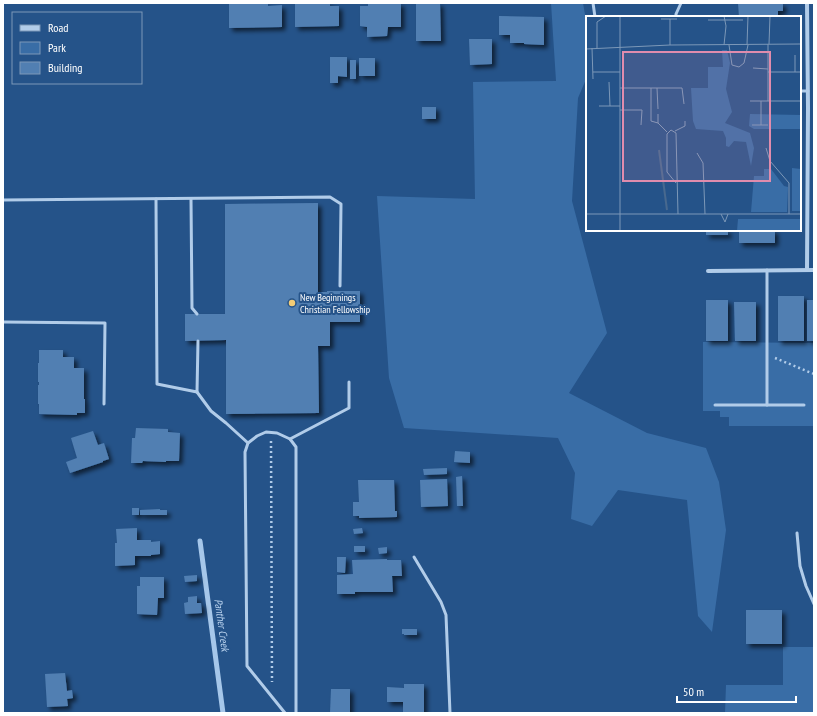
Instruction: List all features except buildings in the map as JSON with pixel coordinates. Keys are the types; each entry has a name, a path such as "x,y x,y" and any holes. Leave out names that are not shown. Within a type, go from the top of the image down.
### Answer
{"street":[{"path":"807,3 807,270"},
{"path":"808,108 814,108"},
{"path":"708,271 814,270"}],"lane":[{"path":"594,3 595,16"},
{"path":"676,16 681,3"},
{"path":"801,91 808,91"},
{"path":"3,200 330,197 341,204 340,286"},
{"path":"191,198 192,308 197,314"},
{"path":"156,199 157,384 197,392"},
{"path":"767,270 767,405"},
{"path":"3,322 105,323 104,404"},
{"path":"198,340 197,392 211,411 248,443"},
{"path":"290,439 349,408 349,382"},
{"path":"715,405 804,405"},
{"path":"285,713 247,666 245,452 248,443 257,436 266,432 277,433 290,439 296,447 296,713"},
{"path":"797,533 800,566 806,586 814,604"},
{"path":"414,558 441,602 446,615 450,713"}],"path":[{"path":"767,355 814,374"},
{"path":"271,433 272,697"}],"green space":[{"path":"551,3 583,3 586,20 586,79 578,98 572,201 607,333 569,393 647,433 706,448 719,482 726,530 712,632 698,616 687,500 618,490 592,526 571,519 575,473 558,438 404,428 389,378 377,196 475,199 473,82 556,81"},
{"path":"703,342 814,343 814,426 729,426 729,417 720,417 720,411 703,411"},
{"path":"783,647 814,647 814,713 725,713 726,685 783,685"}],"waterway":[{"name":"Panther Creek","path":"200,541 223,713"}],"place":[{"name":"New Beginnings Christian Fellowship","path":"292,303"}]}
